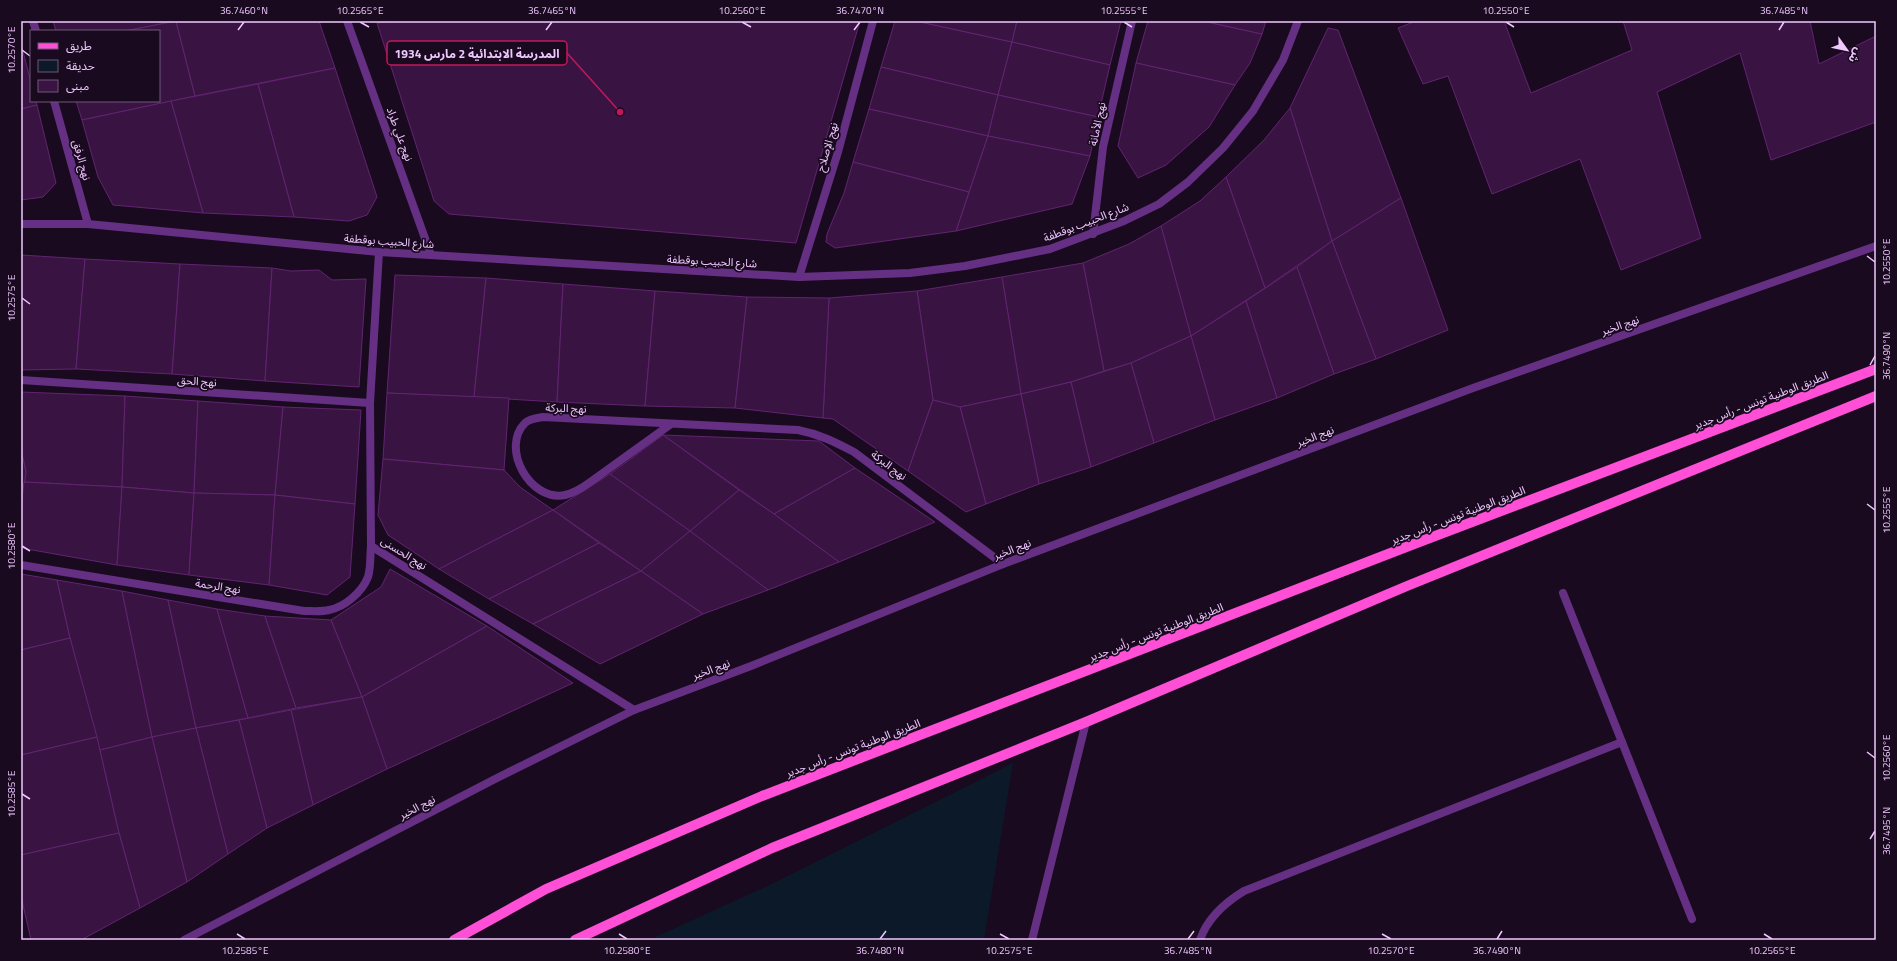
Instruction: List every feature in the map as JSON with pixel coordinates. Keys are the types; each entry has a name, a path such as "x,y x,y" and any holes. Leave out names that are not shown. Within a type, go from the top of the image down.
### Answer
{"main road":[{"name":"الطريق الوطنية تونس - رأس جدير","path":"454,940 546,889 762,796 1876,368"},
{"path":"576,940 772,848 1086,722 1407,586 1876,396"}],"street":[{"name":"نهج علي طراد","path":"347,21 431,255"},
{"name":"نهج الإصلاح","path":"799,277 838,152 873,21"},
{"name":"نهج الأمانة","path":"1092,234 1103,147 1132,21"},
{"name":"شارع الحبيب بوقطفة","path":"21,224 88,224 379,252 799,277 910,272 965,266 1050,249 1124,221 1159,204 1188,182 1223,148 1253,110 1283,60 1298,21"},
{"name":"نهج الرفق","path":"54,102 88,224"},
{"name":"نهج الخير","path":"184,940 497,778 634,710 751,666 1003,564 1473,388 1876,246"},
{"name":"نهج الحسنى","path":"379,252 370,403 371,546 634,710"},
{"name":"نهج الحق","path":"22,380 370,403"},
{"name":"نهج البركة","path":"671,424 590,483 577,491 565,495 552,495 540,491 528,480 518,462 516,453 518,439 526,423 543,417 798,430 816,433 854,452 1003,564"},
{"name":"نهج الرحمة","path":"21,565 304,611 329,610 339,607 353,597 362,587 370,569 371,546"},
{"path":"1563,594 1692,919"},
{"path":"1032,940 1086,722"},
{"path":"1200,940 1207,926 1220,910 1244,891 1622,742"}],"green space":[{"path":"1013,763 984,940 649,940 776,882"}],"building":[{"path":"53,21 176,21 130,30 56,30"},
{"path":"176,21 195,96 82,120 76,102 160,102 160,30 130,30"},
{"path":"176,21 319,21 335,68 195,96"},
{"path":"396,21 860,21 796,243 449,214 434,201 377,23"},
{"path":"895,21 916,21 1012,42 998,95 881,67"},
{"path":"916,21 1017,21 1012,42"},
{"path":"1017,21 1121,21 1110,65 1012,42"},
{"path":"1148,21 1203,21 1262,34 1250,63 1235,85 1136,63"},
{"path":"1203,21 1266,21 1262,34"},
{"path":"1416,21 1504,21 1531,93 1632,50 1623,21 1810,21 1819,64 1876,36 1876,122 1771,160 1740,53 1657,92 1701,238 1621,270 1580,159 1492,194 1448,76 1423,84 1398,28"},
{"path":"1328,28 1338,30 1401,198 1332,241 1290,108"},
{"path":"1012,42 1110,65 1098,117 998,95"},
{"path":"21,44 30,78 30,102 36,102 37,105 21,109"},
{"path":"1136,63 1235,85 1209,127 1166,165 1138,178 1118,146"},
{"path":"881,67 998,95 988,136 869,109"},
{"path":"335,68 377,197 367,215 349,221 294,217 258,84"},
{"path":"258,84 294,217 203,213 171,101"},
{"path":"998,95 1098,117 1090,156 988,136"},
{"path":"171,101 203,213 113,205 98,177 82,120"},
{"path":"37,105 56,183 43,197 21,200 21,109"},
{"path":"1290,108 1332,241 1265,288 1226,177 1264,140"},
{"path":"869,109 988,136 969,192 853,162"},
{"path":"988,136 1090,156 1072,204 956,231"},
{"path":"853,162 969,192 956,231 835,248 826,242 827,234 844,193"},
{"path":"1226,177 1265,288 1191,336 1161,226 1200,201"},
{"path":"1401,198 1448,330 1376,359 1332,241"},
{"path":"1161,226 1191,336 1131,363 1104,371 1083,263 1129,244"},
{"path":"1332,241 1376,359 1334,374 1297,267"},
{"path":"21,255 85,259 76,369 21,370"},
{"path":"85,259 180,264 172,374 76,369"},
{"path":"1083,263 1104,371 1071,382 1021,394 1002,277"},
{"path":"180,264 272,268 265,381 172,374"},
{"path":"1297,267 1334,374 1277,398 1246,301"},
{"path":"272,268 291,271 319,270 332,280 366,279 359,387 265,381"},
{"path":"395,275 486,278 474,397 387,393"},
{"path":"1002,277 1021,394 960,407 933,400 917,291"},
{"path":"486,278 563,284 557,402 474,397"},
{"path":"563,284 655,291 645,406 557,402"},
{"path":"655,291 747,297 735,408 645,406"},
{"path":"917,291 933,400 908,471 833,419 823,418 829,298"},
{"path":"747,297 829,298 823,418 735,408"},
{"path":"1246,301 1277,398 1215,420 1191,336"},
{"path":"1191,336 1215,420 1154,443 1131,363"},
{"path":"1131,363 1154,443 1091,467 1071,382"},
{"path":"1071,382 1091,467 1039,484 1021,394"},
{"path":"21,392 125,396 122,487 24,482 26,472 21,450"},
{"path":"387,393 509,398 504,470 383,459"},
{"path":"1021,394 1039,484 986,504 960,407"},
{"path":"125,396 198,401 194,493 122,487"},
{"path":"933,400 960,407 986,504 966,512 908,471"},
{"path":"198,401 283,407 275,495 194,493"},
{"path":"283,407 361,410 355,504 275,495"},
{"path":"663,435 819,441 855,468 774,514"},
{"path":"663,435 739,490 690,531 610,474"},
{"path":"21,450 26,472 21,508"},
{"path":"383,459 504,470 520,487 553,510 439,569 388,535 378,515"},
{"path":"855,468 935,522 839,562 774,514"},
{"path":"610,474 690,531 641,571 553,510"},
{"path":"24,482 122,487 117,565 21,548 21,508"},
{"path":"122,487 194,493 189,575 117,565"},
{"path":"739,490 839,562 768,590 690,531"},
{"path":"194,493 275,495 269,585 189,575"},
{"path":"275,495 355,504 350,577 327,595 269,585"},
{"path":"553,510 599,543 489,599 439,569"},
{"path":"690,531 768,590 703,614 641,571"},
{"path":"599,543 641,571 533,624 489,599"},
{"path":"390,569 487,626 362,697 331,620 381,587"},
{"path":"641,571 703,614 600,664 533,624"},
{"path":"21,574 57,580 70,638 21,650"},
{"path":"57,580 122,591 152,737 100,750 70,638"},
{"path":"122,591 168,600 196,728 152,737"},
{"path":"168,600 217,609 248,718 196,728"},
{"path":"217,609 265,616 296,708 248,718"},
{"path":"265,616 331,620 362,697 296,708"},
{"path":"487,626 573,683 387,769 362,697"},
{"path":"70,638 97,737 21,755 21,650"},
{"path":"362,697 387,769 313,805 291,710"},
{"path":"291,710 313,805 267,828 239,720"},
{"path":"239,720 267,828 228,854 196,728"},
{"path":"196,728 228,854 187,882 152,737"},
{"path":"97,737 119,833 21,855 21,755"},
{"path":"152,737 187,882 140,908 119,833 100,750"},
{"path":"119,833 140,908 81,940 31,940 21,896 21,855"}],"place":[{"name":"المدرسة الابتدائية 2 مارس 1934","path":"620,112"}]}
